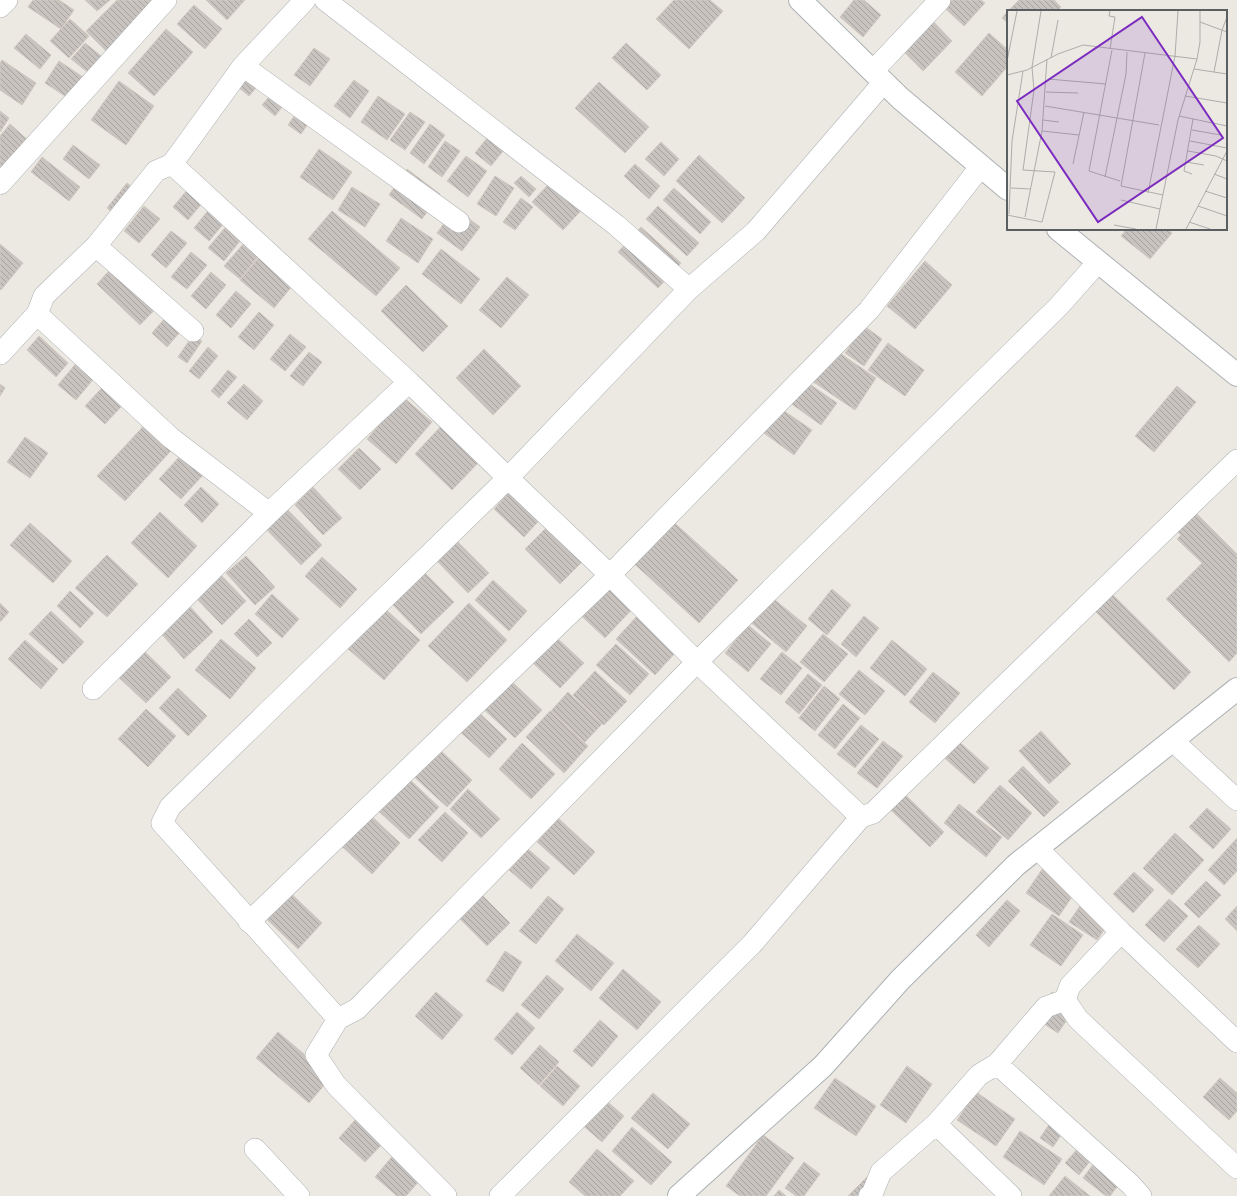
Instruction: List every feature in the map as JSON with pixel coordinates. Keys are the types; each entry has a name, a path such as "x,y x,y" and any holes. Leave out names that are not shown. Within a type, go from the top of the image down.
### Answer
{"street":[{"path":"0,7 7,0"},
{"path":"0,184 166,0"},
{"path":"0,354 37,314 44,296 96,246 156,171 172,164 243,66 305,0"},
{"path":"325,0 616,225 689,289"},
{"path":"800,0 900,98 1007,188"},
{"path":"338,1019 249,922 162,823 170,808 508,478 689,289 756,231 940,0"},
{"path":"243,66 459,222"},
{"path":"172,164 409,382 610,575 697,662 861,817"},
{"path":"249,922 610,575 869,310 981,166"},
{"path":"1059,230 1237,375"},
{"path":"96,246 193,331"},
{"path":"446,1196 336,1085 316,1055 338,1019 357,1009 697,662 1059,306 1098,262"},
{"path":"37,314 171,438 270,513"},
{"path":"94,688 270,513 409,382"},
{"path":"500,1196 752,944 861,817 873,813 1237,460"},
{"path":"679,1196 823,1066 900,980 1016,865 1237,689"},
{"path":"1172,740 1237,800"},
{"path":"1037,848 1121,932 1237,1042"},
{"path":"1065,1000 1070,986 1121,932"},
{"path":"872,1195 881,1172 936,1124 979,1075 997,1064 1046,1007 1065,1000"},
{"path":"1065,1000 1078,1019 1237,1168"},
{"path":"997,1064 1130,1184 1141,1196"},
{"path":"936,1124 1011,1196"},
{"path":"255,1149 299,1196"}],"building":[{"path":"33,0 59,0 74,10 61,29 28,7"},
{"path":"85,0 110,0 97,11"},
{"path":"117,0 156,0 109,54 86,31"},
{"path":"206,0 245,0 227,20"},
{"path":"674,0 710,0 723,11 689,49 656,19"},
{"path":"854,0 864,0 881,15 863,37 840,17"},
{"path":"936,0 981,0 985,3 964,26"},
{"path":"1019,0 1054,0 1061,7 1058,10 1009,10"},
{"path":"194,5 222,29 205,49 177,24"},
{"path":"1007,12 1007,22 1002,18"},
{"path":"925,13 952,41 923,71 895,43"},
{"path":"70,19 89,36 69,58 50,41"},
{"path":"166,29 193,52 154,96 128,73"},
{"path":"989,33 1007,49 1007,67 982,96 955,72"},
{"path":"26,34 51,55 40,69 14,48"},
{"path":"85,43 105,59 91,75 71,59"},
{"path":"626,43 661,75 647,90 612,58"},
{"path":"314,48 330,59 310,86 294,75"},
{"path":"2,60 36,83 22,105 0,90 0,63"},
{"path":"59,61 86,79 71,100 45,83"},
{"path":"227,78 263,80 249,96"},
{"path":"354,80 369,91 350,118 334,106"},
{"path":"119,81 154,106 126,145 91,120"},
{"path":"599,82 649,127 625,153 575,108"},
{"path":"280,84 292,94 275,116 262,105"},
{"path":"378,96 405,114 387,140 361,122"},
{"path":"301,106 314,115 301,134 288,125"},
{"path":"0,111 9,118 0,132"},
{"path":"410,112 425,122 405,150 390,140"},
{"path":"10,124 30,142 5,172 0,167 0,136"},
{"path":"430,124 445,135 424,164 410,153"},
{"path":"496,127 512,140 491,166 475,153"},
{"path":"445,141 460,151 442,177 428,167"},
{"path":"661,142 679,159 664,176 645,159"},
{"path":"73,145 100,165 89,179 63,159"},
{"path":"319,149 352,172 333,200 300,177"},
{"path":"699,155 745,198 722,223 676,181"},
{"path":"466,156 487,171 468,197 447,181"},
{"path":"42,157 80,187 69,201 31,172"},
{"path":"635,164 660,186 649,199 624,176"},
{"path":"407,169 440,194 422,219 389,195"},
{"path":"495,176 514,188 496,216 477,204"},
{"path":"521,176 536,189 529,197 514,183"},
{"path":"555,177 586,205 563,230 532,202"},
{"path":"127,183 143,196 123,221 107,208"},
{"path":"193,183 209,195 188,220 173,207"},
{"path":"352,187 380,204 365,227 338,210"},
{"path":"674,188 711,222 700,234 663,200"},
{"path":"521,198 533,207 515,230 503,222"},
{"path":"214,203 230,216 209,241 194,228"},
{"path":"144,206 160,219 139,243 124,231"},
{"path":"658,206 699,243 687,256 646,219"},
{"path":"455,208 480,227 462,251 437,233"},
{"path":"332,211 400,268 376,296 308,239"},
{"path":"401,218 433,239 418,263 386,241"},
{"path":"229,223 244,236 224,261 208,248"},
{"path":"641,227 681,263 658,288 618,252"},
{"path":"1126,230 1169,230 1172,233 1150,259 1121,236"},
{"path":"171,231 187,243 166,268 151,255"},
{"path":"245,242 260,254 240,279 224,266"},
{"path":"0,244 23,263 1,290 0,289"},
{"path":"441,249 480,279 461,304 422,274"},
{"path":"191,252 207,265 187,289 171,277"},
{"path":"259,257 293,285 274,308 240,280"},
{"path":"119,260 163,301 140,325 97,284"},
{"path":"925,261 952,285 915,329 887,306"},
{"path":"211,272 226,285 206,309 191,296"},
{"path":"507,277 529,295 501,328 479,310"},
{"path":"406,285 448,326 423,352 381,311"},
{"path":"236,291 251,304 231,328 216,315"},
{"path":"172,310 187,324 167,347 152,333"},
{"path":"259,312 274,325 254,350 238,337"},
{"path":"864,326 882,339 864,366 845,353"},
{"path":"290,334 306,347 285,371 270,359"},
{"path":"193,335 202,341 187,363 178,357"},
{"path":"39,336 68,363 56,377 27,350"},
{"path":"888,343 924,370 905,396 868,370"},
{"path":"208,347 218,356 199,379 189,371"},
{"path":"831,347 876,378 855,410 809,379"},
{"path":"484,349 521,386 493,415 456,378"},
{"path":"309,352 322,362 303,386 290,376"},
{"path":"83,355 101,370 76,400 58,385"},
{"path":"228,370 237,377 219,398 211,391"},
{"path":"113,376 133,394 105,424 85,406"},
{"path":"798,376 837,403 821,425 782,397"},
{"path":"0,384 5,388 0,396"},
{"path":"244,384 263,401 247,420 227,403"},
{"path":"1177,386 1196,402 1154,452 1135,436"},
{"path":"403,397 432,422 396,464 367,439"},
{"path":"774,404 812,430 794,455 757,428"},
{"path":"152,417 179,442 125,501 97,476"},
{"path":"443,424 481,460 452,490 415,454"},
{"path":"25,437 48,453 30,478 7,462"},
{"path":"359,448 381,469 360,490 338,469"},
{"path":"181,455 203,475 181,499 159,479"},
{"path":"201,487 219,504 202,523 184,505"},
{"path":"313,487 342,518 323,535 295,505"},
{"path":"514,487 545,514 524,537 494,509"},
{"path":"1182,499 1237,554 1237,653 1229,662 1166,599 1202,563 1177,539 1181,535 1171,526"},
{"path":"285,507 322,545 301,565 264,527"},
{"path":"160,512 197,546 168,578 131,543"},
{"path":"668,517 738,580 699,623 629,559"},
{"path":"552,522 587,557 560,584 525,549"},
{"path":"30,523 72,561 53,583 10,545"},
{"path":"454,538 489,573 468,593 434,558"},
{"path":"107,555 138,584 107,617 75,588"},
{"path":"246,556 275,587 255,605 226,573"},
{"path":"322,557 357,589 340,608 305,576"},
{"path":"423,571 454,602 421,634 391,603"},
{"path":"219,573 246,601 222,625 194,596"},
{"path":"603,573 637,604 605,638 572,607"},
{"path":"493,580 527,611 509,631 475,600"},
{"path":"1103,585 1191,672 1174,690 1086,602"},
{"path":"832,589 851,605 827,635 808,619"},
{"path":"70,591 94,613 80,628 57,606"},
{"path":"272,594 299,619 282,638 255,614"},
{"path":"770,596 807,626 786,652 749,621"},
{"path":"186,602 213,632 184,659 157,629"},
{"path":"0,603 9,612 0,622"},
{"path":"469,603 507,640 467,682 428,646"},
{"path":"384,608 420,640 384,680 348,649"},
{"path":"51,611 84,642 63,664 29,634"},
{"path":"638,615 677,651 655,675 616,639"},
{"path":"864,616 879,628 856,657 841,644"},
{"path":"249,619 272,643 257,657 234,634"},
{"path":"748,625 771,644 748,672 725,653"},
{"path":"823,634 848,654 824,682 800,662"},
{"path":"557,638 584,663 560,688 533,663"},
{"path":"221,639 256,668 230,699 195,670"},
{"path":"25,640 58,669 41,689 8,659"},
{"path":"892,640 927,669 905,696 870,668"},
{"path":"616,644 649,674 630,695 596,665"},
{"path":"140,647 171,677 146,703 114,673"},
{"path":"782,652 802,668 781,695 760,679"},
{"path":"859,670 885,691 865,715 839,694"},
{"path":"595,671 627,701 604,725 573,695"},
{"path":"933,672 960,693 935,723 909,702"},
{"path":"808,674 822,685 799,714 785,702"},
{"path":"506,676 542,710 515,738 479,705"},
{"path":"824,686 840,699 815,731 799,718"},
{"path":"178,688 207,716 188,736 159,708"},
{"path":"568,692 602,724 585,742 551,711"},
{"path":"843,704 860,718 835,749 818,735"},
{"path":"146,709 176,736 148,767 118,739"},
{"path":"475,709 507,739 489,758 456,728"},
{"path":"550,711 588,746 564,773 526,737"},
{"path":"861,725 879,739 855,768 837,754"},
{"path":"947,731 989,768 974,784 932,747"},
{"path":"1041,731 1071,764 1049,784 1019,751"},
{"path":"883,741 903,756 877,788 857,773"},
{"path":"522,743 555,774 531,799 499,769"},
{"path":"437,747 472,780 447,807 411,774"},
{"path":"1023,766 1059,802 1044,817 1008,781"},
{"path":"406,776 439,807 409,839 375,808"},
{"path":"895,785 944,832 930,847 880,800"},
{"path":"1000,785 1032,813 1008,840 976,812"},
{"path":"468,789 500,819 481,838 450,809"},
{"path":"959,804 1002,837 986,857 944,823"},
{"path":"1207,808 1231,829 1213,849 1189,827"},
{"path":"366,811 400,843 372,874 337,842"},
{"path":"445,812 468,833 442,862 418,840"},
{"path":"558,818 595,852 574,875 537,842"},
{"path":"1175,833 1204,860 1172,895 1143,868"},
{"path":"1237,838 1237,871 1224,885 1208,870"},
{"path":"528,849 550,868 531,889 509,870"},
{"path":"1043,868 1076,891 1059,916 1026,893"},
{"path":"1134,872 1154,890 1133,913 1113,894"},
{"path":"1206,881 1221,895 1199,918 1184,904"},
{"path":"281,884 322,923 298,949 257,910"},
{"path":"474,887 510,923 487,946 451,910"},
{"path":"548,896 564,909 536,944 519,931"},
{"path":"1169,899 1188,916 1164,942 1145,925"},
{"path":"1007,900 1020,911 989,947 976,935"},
{"path":"1082,903 1110,922 1097,940 1069,922"},
{"path":"1237,906 1237,931 1225,919"},
{"path":"1052,914 1083,935 1061,966 1030,945"},
{"path":"1199,925 1220,944 1198,968 1176,949"},
{"path":"577,934 614,963 591,991 555,961"},
{"path":"505,951 522,962 503,992 486,981"},
{"path":"623,969 661,1002 637,1030 599,998"},
{"path":"547,975 564,989 539,1019 521,1005"},
{"path":"436,992 463,1015 442,1040 415,1016"},
{"path":"1052,992 1075,1008 1058,1033 1035,1018"},
{"path":"517,1012 535,1028 512,1055 494,1039"},
{"path":"600,1020 618,1036 592,1067 573,1051"},
{"path":"278,1032 331,1077 309,1103 256,1058"},
{"path":"540,1045 559,1062 539,1085 520,1068"},
{"path":"557,1066 580,1086 563,1106 540,1086"},
{"path":"907,1066 932,1084 906,1123 880,1105"},
{"path":"835,1078 876,1106 856,1136 814,1108"},
{"path":"1220,1078 1237,1093 1237,1111 1229,1120 1203,1097"},
{"path":"595,1091 624,1116 602,1142 573,1117"},
{"path":"976,1092 1015,1119 996,1146 957,1120"},
{"path":"653,1093 690,1124 668,1149 631,1118"},
{"path":"363,1111 390,1136 365,1162 339,1138"},
{"path":"1058,1111 1071,1120 1053,1147 1040,1138"},
{"path":"632,1127 672,1162 651,1185 612,1151"},
{"path":"1020,1131 1062,1159 1044,1185 1003,1157"},
{"path":"763,1135 794,1158 766,1196 740,1196 726,1186"},
{"path":"1086,1139 1099,1150 1079,1175 1065,1163"},
{"path":"400,1147 428,1171 406,1196 397,1196 375,1177"},
{"path":"597,1149 634,1181 620,1196 585,1196 569,1182"},
{"path":"1100,1155 1126,1175 1110,1196 1106,1196 1083,1178"},
{"path":"804,1162 820,1174 804,1196 796,1196 785,1188"},
{"path":"1065,1176 1090,1196 1049,1196"},
{"path":"867,1177 884,1193 882,1196 848,1196"},
{"path":"779,1190 786,1196 774,1196"}]}
